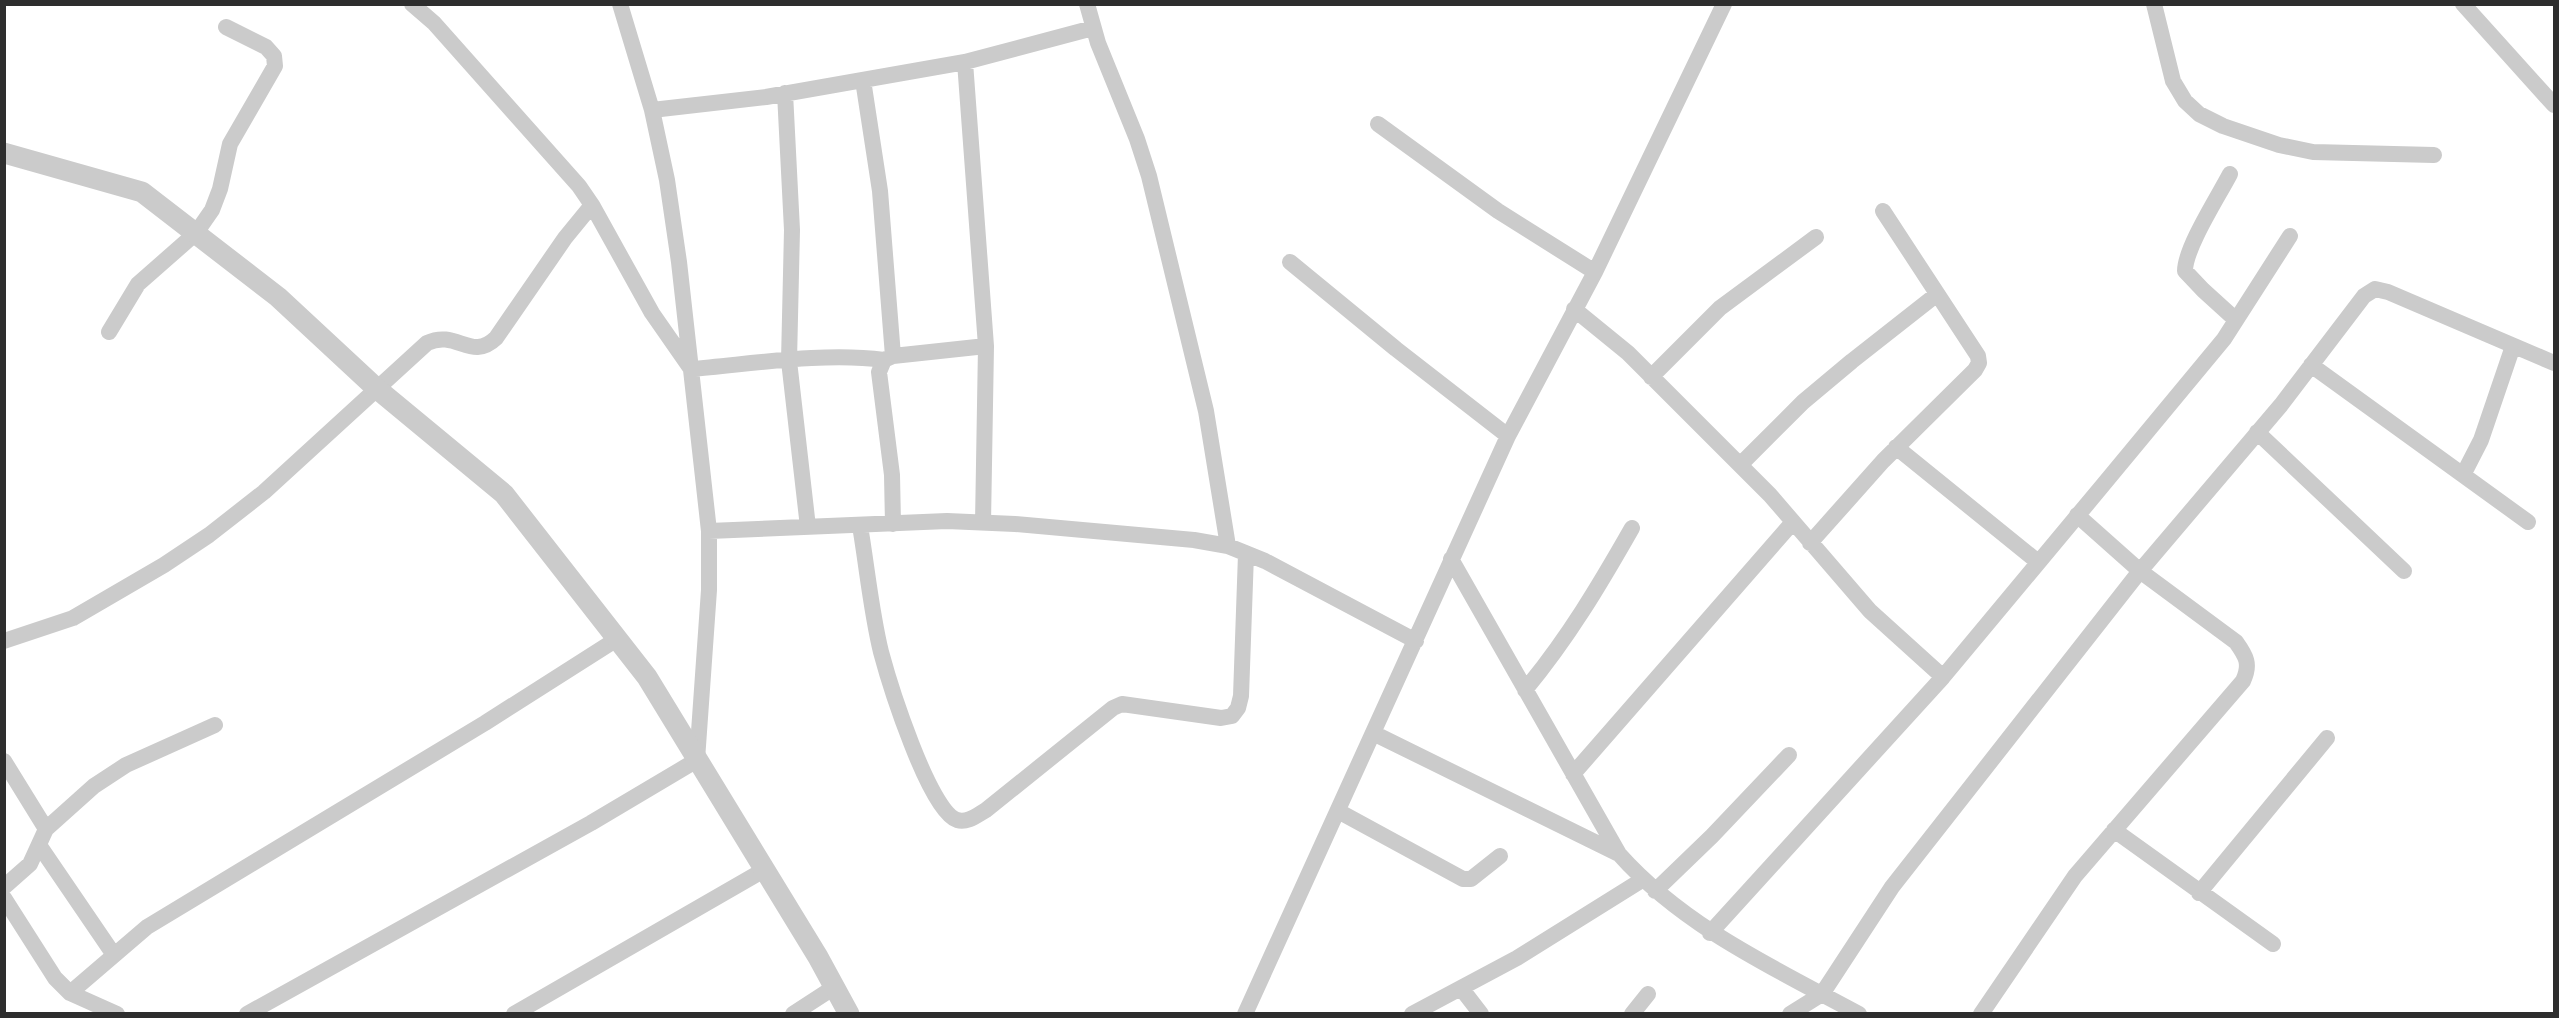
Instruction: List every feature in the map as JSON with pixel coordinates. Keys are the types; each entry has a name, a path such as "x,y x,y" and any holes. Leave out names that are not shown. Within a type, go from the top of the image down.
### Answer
{"street":[{"path":"412,4 434,23 579,186 592,205 652,313 691,369"},
{"path":"620,4 652,110 667,180 680,262 709,531 709,591 697,760"},
{"path":"1087,4 1093,28 1137,139 1149,176 1206,411 1228,546"},
{"path":"1245,1014 1508,436 1594,272 1724,4"},
{"path":"2154,4 2173,81 2185,101 2199,114 2223,126 2279,145 2313,152 2434,155"},
{"path":"2463,4 2554,105"},
{"path":"109,332 138,284 196,233 216,201 230,144 275,66 274,56 266,47 226,27"},
{"path":"652,110 785,93 964,62 1093,28"},
{"path":"964,62 986,346 983,523"},
{"path":"863,80 880,191 888,358 879,372 892,475 893,524"},
{"path":"785,93 792,230 789,361 808,528"},
{"path":"1378,124 1498,211 1594,272"},
{"path":"4,153 142,192 278,297 376,388 504,494 647,677 818,957 849,1014"},
{"path":"2230,174 2193,244 2185,263 2185,271 2236,320"},
{"path":"4,641 73,618 164,565 209,535 264,492 427,343 438,338 446,338 478,348 487,347 496,339 565,238 592,205"},
{"path":"1810,543 1896,447 1975,370 1979,363 1978,356 1883,212"},
{"path":"1710,933 1943,677 2078,515 2224,339 2290,236"},
{"path":"1651,377 1720,308 1816,237"},
{"path":"1290,262 1396,349 1508,436"},
{"path":"1790,1014 1822,994 1892,887 1961,802 2140,571 2257,432 2364,296 2375,289 2388,292 2554,363"},
{"path":"1740,465 1811,395 1936,295"},
{"path":"1574,309 1612,338 1740,465 1770,495 1870,611 1943,677"},
{"path":"691,369 789,361 888,358 986,346"},
{"path":"2463,475 2481,440 2513,346"},
{"path":"2311,365 2528,522"},
{"path":"2257,432 2404,571"},
{"path":"1896,447 2038,562"},
{"path":"1981,1014 2075,876 2243,681 2248,669 2247,657 2236,642 2140,571 2078,515"},
{"path":"709,531 947,521 1194,540 1228,546 1265,561 1416,641"},
{"path":"1573,774 1793,522"},
{"path":"860,526 881,650 897,703 928,784 945,811 956,820 967,821 986,810 1113,708 1122,704 1221,718 1232,716 1238,708 1241,696 1246,554"},
{"path":"1525,690 1559,649 1592,598 1632,528"},
{"path":"1451,559 1619,854 1642,880 1710,933 1859,1014"},
{"path":"70,993 147,927 475,729 617,639"},
{"path":"4,887 30,864 46,829 94,786 126,765 215,725"},
{"path":"1373,733 1619,854"},
{"path":"2199,893 2327,738"},
{"path":"1655,891 1712,836 1789,755"},
{"path":"247,1014 591,823 697,760"},
{"path":"4,761 46,829"},
{"path":"1338,811 1462,879 1471,879 1500,856"},
{"path":"2114,830 2273,944"},
{"path":"39,845 114,956"},
{"path":"514,1014 625,948 765,870"},
{"path":"1412,1014 1517,958 1642,880"},
{"path":"4,898 55,978 70,993 117,1014"},
{"path":"793,1014 833,988"},
{"path":"1461,988 1481,1014"},
{"path":"1632,1014 1648,994"}]}
